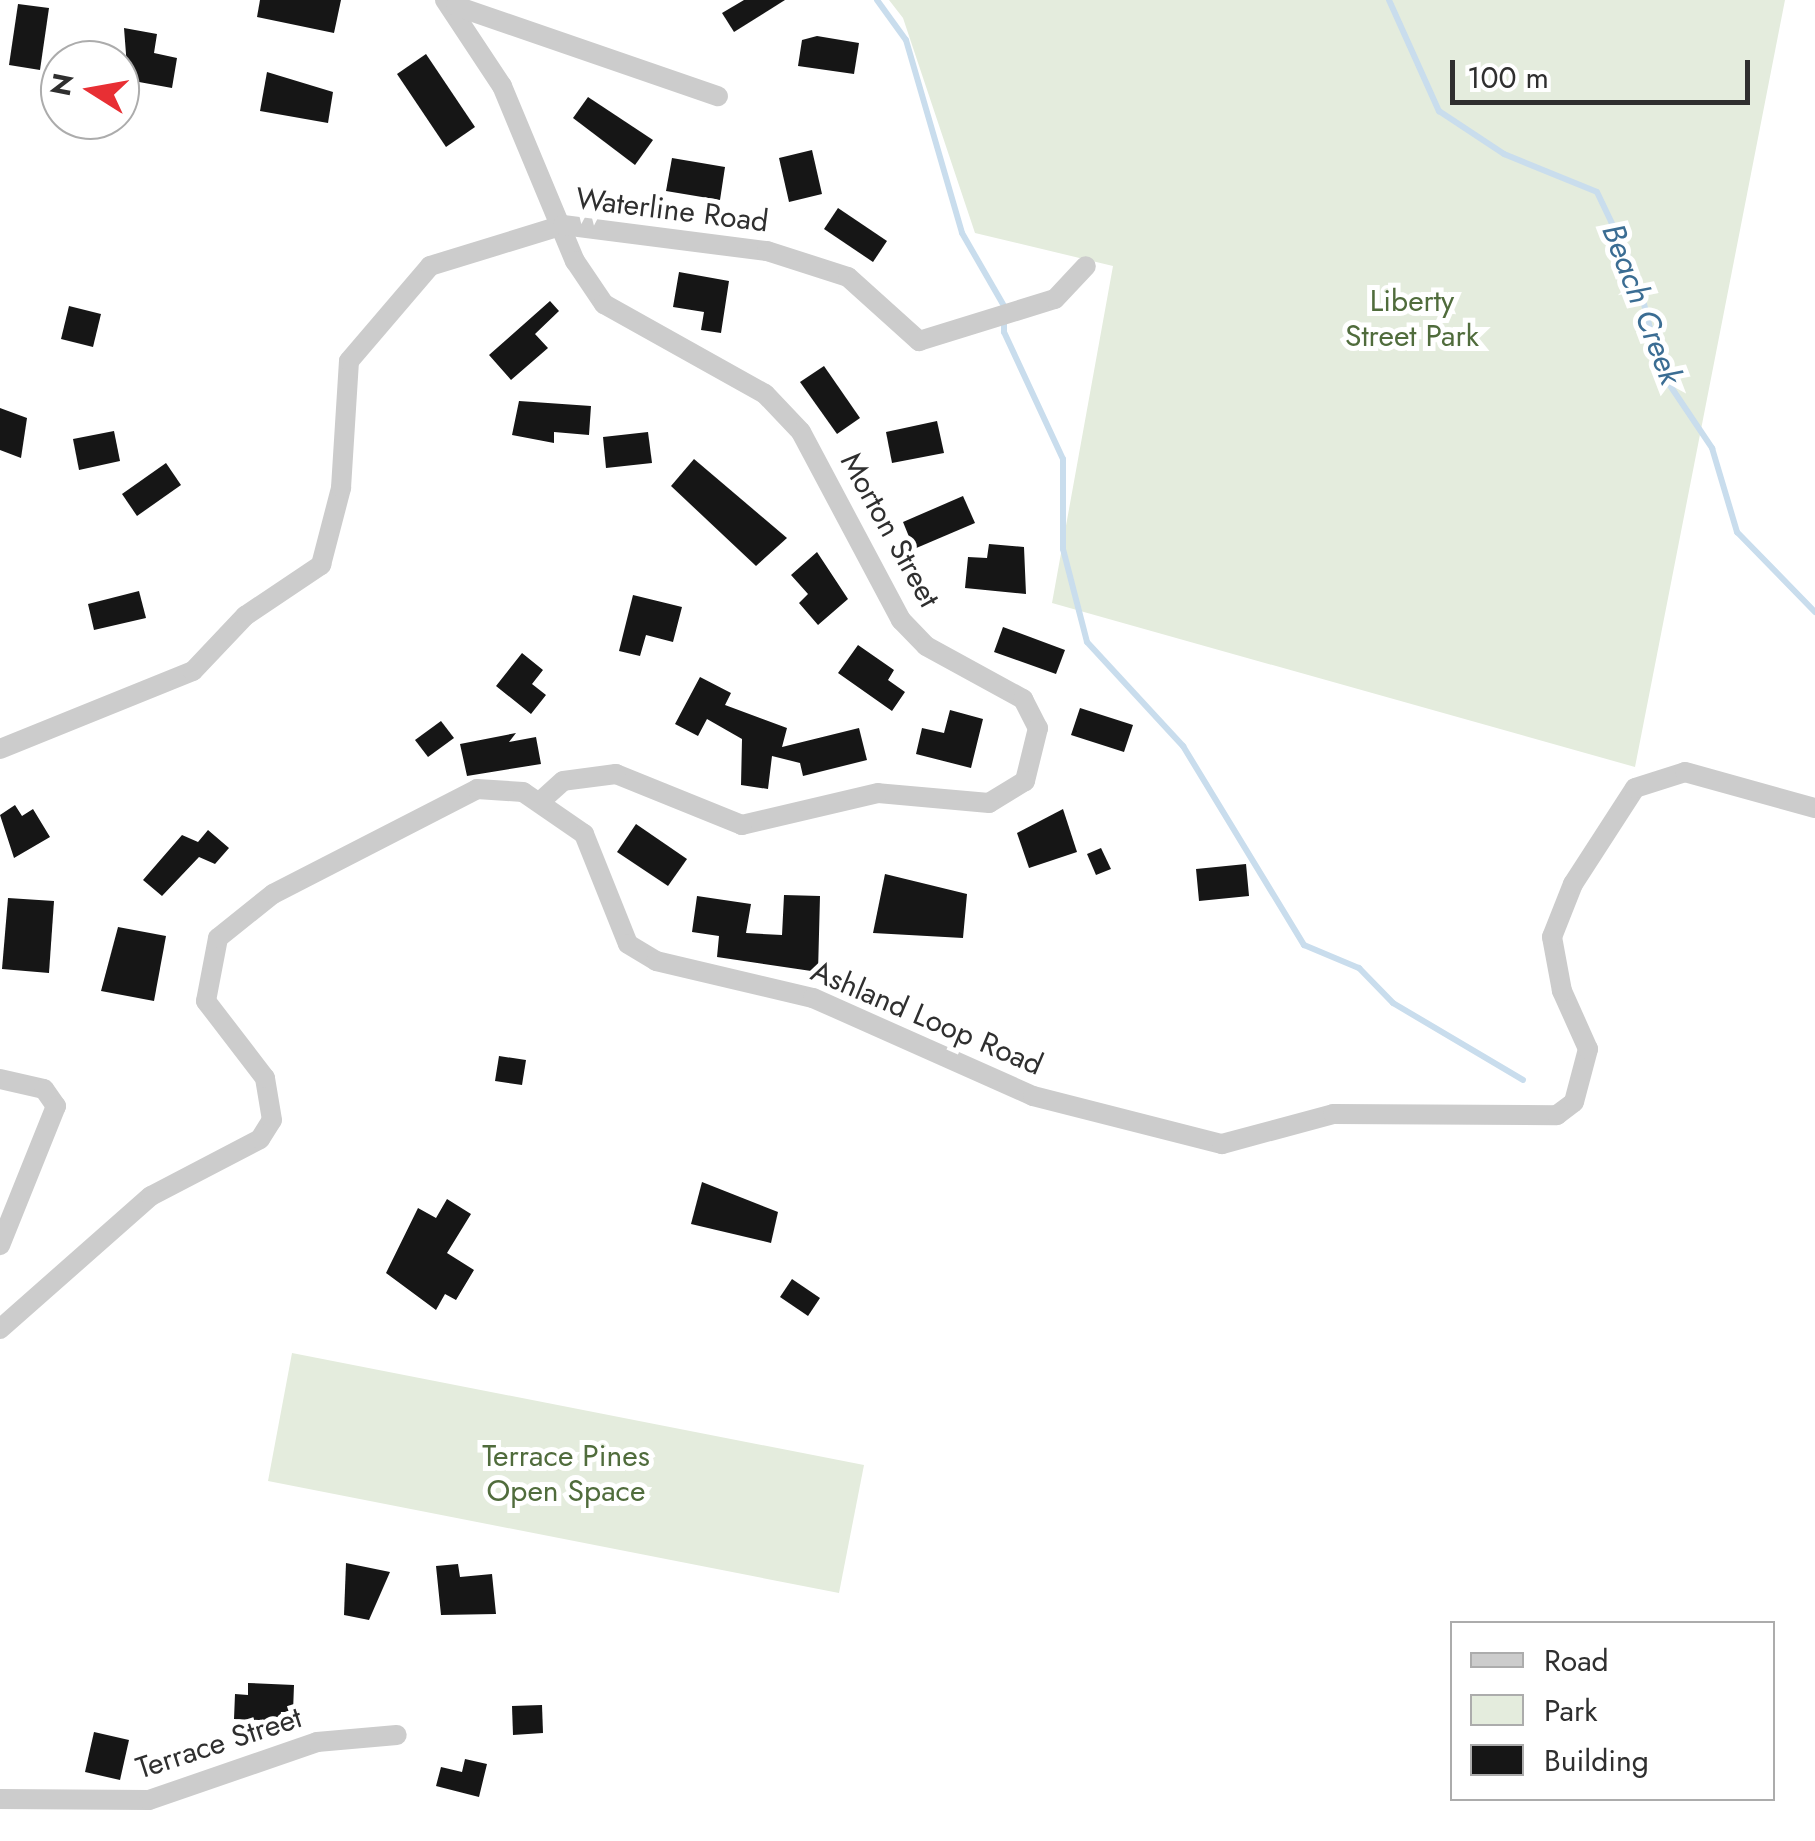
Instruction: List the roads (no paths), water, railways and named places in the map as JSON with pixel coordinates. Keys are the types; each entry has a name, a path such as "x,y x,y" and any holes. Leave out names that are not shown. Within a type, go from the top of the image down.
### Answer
{"street":[{"path":"450,3 718,96"},
{"name":"Morton Street","path":"450,3 562,225 582,273 612,312 733,370 789,420 900,620 926,646 1023,699 1038,746 1024,780 988,803 878,793 742,825 616,774 563,781 541,801"},
{"name":"Waterline Road","path":"0,749 194,672 245,616 321,564 342,488 340,397 349,361 375,322 430,266 562,225 796,256 862,286 892,326 918,341 1055,298 1086,266"},
{"name":"Ashland Loop Road","path":"0,1329 151,1196 260,1139 272,1120 265,1078 206,1001 211,952 230,925 434,804 494,787 541,801 584,834 628,944 656,961 812,998 1033,1096 1222,1144 1333,1114 1557,1115 1574,1102 1588,1050 1562,991 1552,938 1573,884 1635,788 1684,772 1815,808"},
{"path":"0,1079 44,1089 56,1106 0,1245"},
{"name":"Terrace Street","path":"0,1799 148,1800 318,1742 397,1735"}],"waterway":[{"path":"877,0 906,40 962,233 1004,306 1004,332 1063,459 1063,549 1087,642 1183,746 1304,945 1359,968 1393,1003 1523,1080"},
{"name":"Beach Creek","path":"1389,0 1439,111 1504,154 1597,192 1637,276 1661,372 1712,448 1737,532 1815,612"}],"park label":[{"name":"Liberty Street Park","path":"1412,318"},
{"name":"Terrace Pines Open Space","path":"566,1473"}]}
